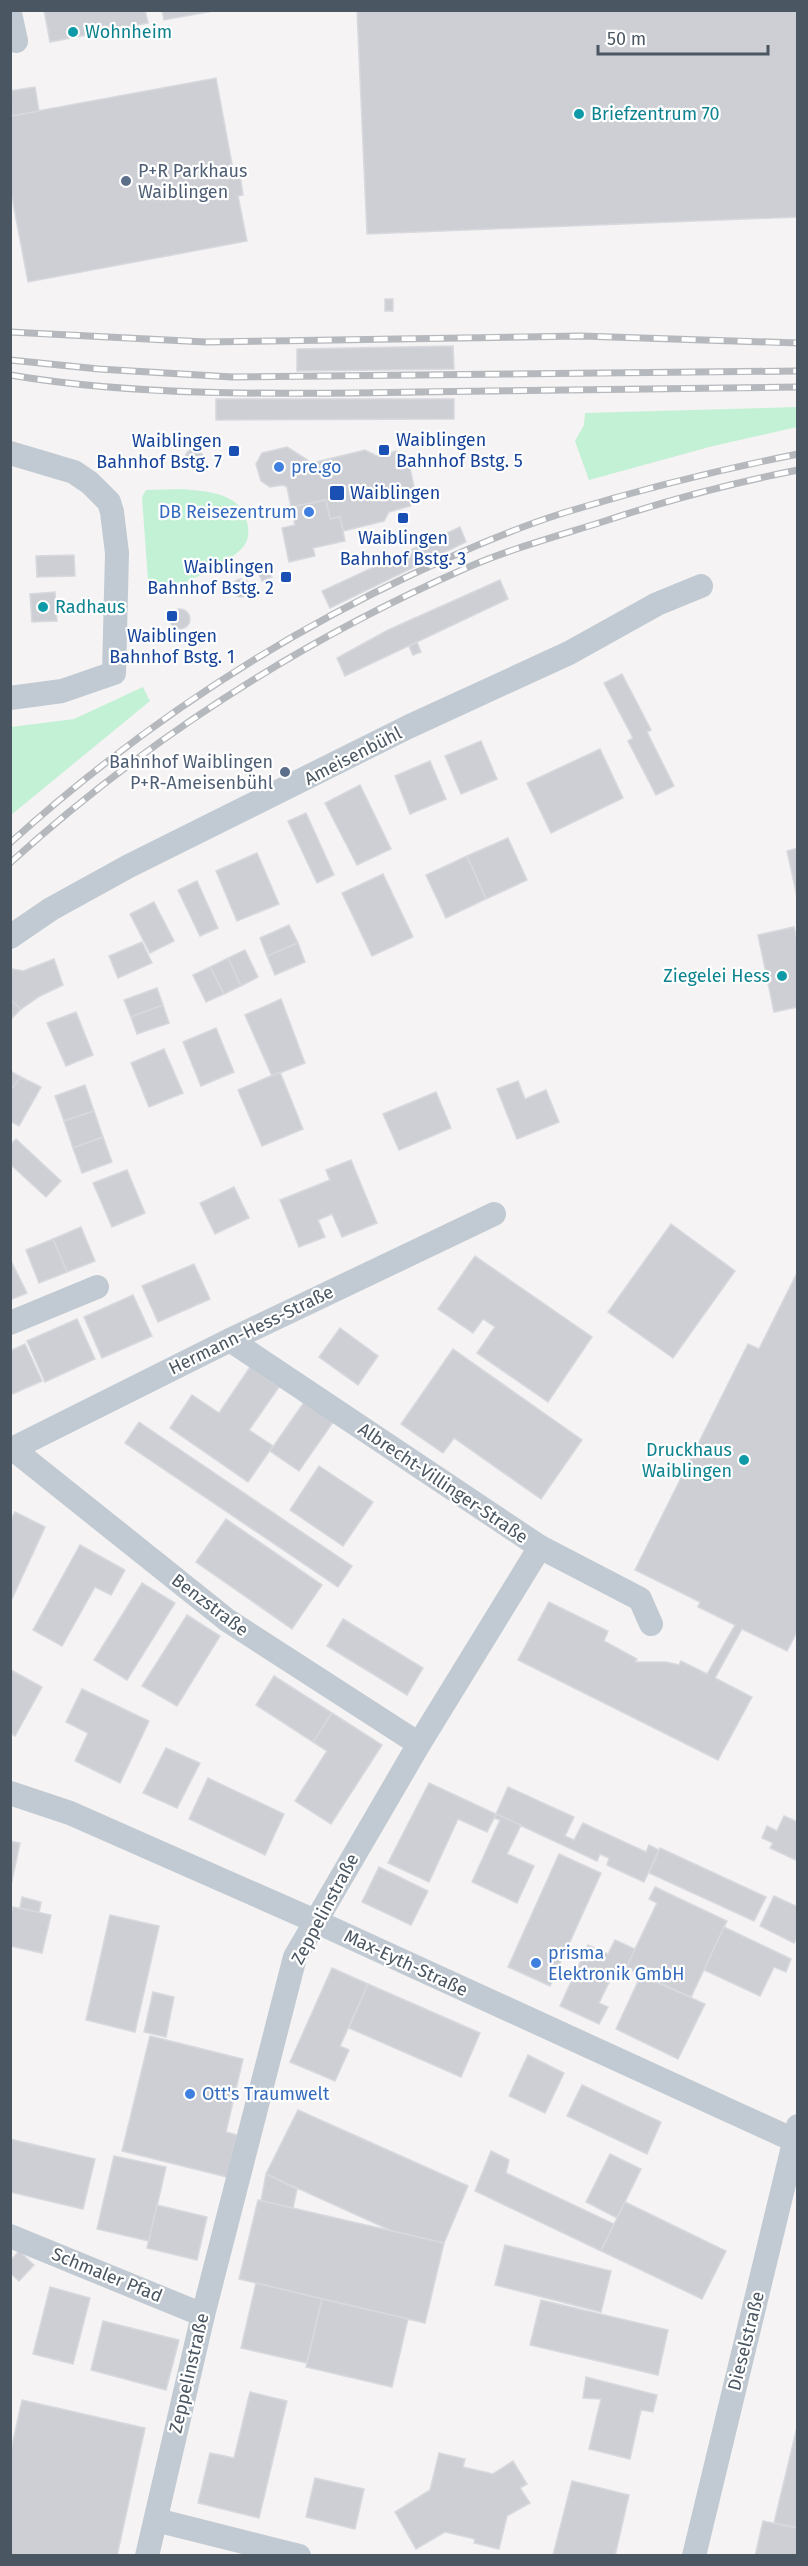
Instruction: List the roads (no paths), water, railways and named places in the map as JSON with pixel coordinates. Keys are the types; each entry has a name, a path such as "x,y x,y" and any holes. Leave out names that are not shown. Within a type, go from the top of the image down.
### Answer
{"street":[{"path":"10,13 16,42"},
{"path":"10,453 74,472 90,483 109,502 117,553 114,673 62,691 10,698"},
{"name":"Ameisenbühl","path":"10,937 51,909 129,866 408,727 569,653 657,604 701,586"},
{"name":"Hermann-Hess-Straße","path":"12,1449 230,1340 494,1214"},
{"path":"10,1323 97,1287"},
{"name":"Albrecht-Villinger-Straße","path":"230,1340 540,1547 640,1599 651,1624"},
{"name":"Benzstraße","path":"12,1449 227,1620 418,1744"},
{"name":"Zeppelinstraße","path":"147,2556 203,2315 295,1957 418,1744 540,1547"},
{"name":"Max-Eyth-Straße","path":"10,1793 70,1813 796,2136"},
{"name":"Dieselstraße","path":"694,2556 796,2136"},
{"name":"Schmaler Pfad","path":"10,2236 203,2315"},
{"path":"156,2520 299,2556"}],"railway":[{"path":"10,332 206,342 581,336 798,343"},
{"path":"10,360 99,369 232,377 798,371"},
{"path":"10,375 162,391 265,393 798,387"},
{"path":"10,843 103,764 152,728 252,661 358,601 467,550 560,514 678,481 798,454"},
{"path":"10,863 61,818 115,776 225,698 283,662 402,598 464,569 534,543 676,499 798,470"}],"place":[{"name":"Wohnheim","path":"73,32"},
{"name":"Briefzentrum 70","path":"579,114"},
{"name":"P+R Parkhaus Waiblingen","path":"126,181"},
{"name":"Waiblingen Bahnhof Bstg. 5","path":"384,450"},
{"name":"Waiblingen Bahnhof Bstg. 7","path":"234,451"},
{"name":"pre.go","path":"279,467"},
{"name":"Waiblingen","path":"337,493"},
{"name":"DB Reisezentrum","path":"309,512"},
{"name":"Waiblingen Bahnhof Bstg. 3","path":"403,518"},
{"name":"Waiblingen Bahnhof Bstg. 2","path":"286,577"},
{"name":"Radhaus","path":"43,607"},
{"name":"Waiblingen Bahnhof Bstg. 1","path":"172,616"},
{"name":"Bahnhof Waiblingen P+R-Ameisenbühl","path":"285,772"},
{"name":"Ziegelei Hess","path":"782,976"},
{"name":"Druckhaus Waiblingen","path":"744,1460"},
{"name":"prisma Elektronik GmbH","path":"536,1963"},
{"name":"Ott's Traumwelt","path":"190,2094"}]}
